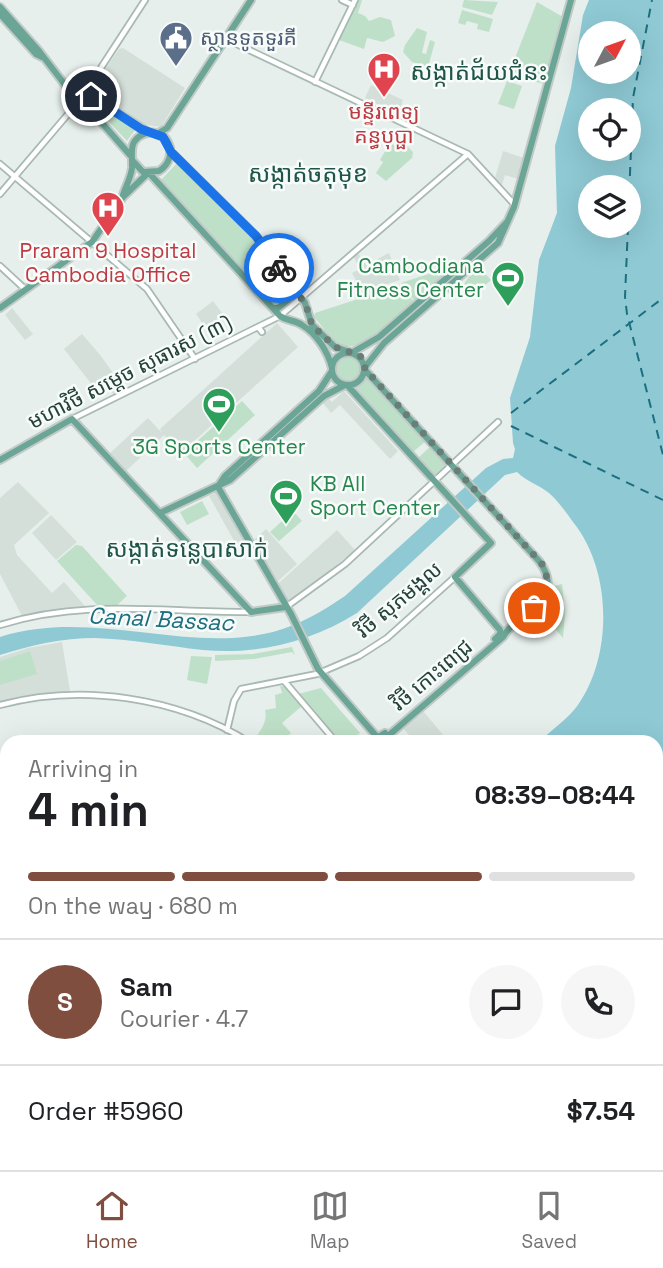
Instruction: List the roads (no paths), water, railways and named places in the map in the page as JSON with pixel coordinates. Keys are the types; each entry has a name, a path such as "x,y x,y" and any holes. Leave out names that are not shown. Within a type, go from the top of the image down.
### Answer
{"main road":[{"path":"251,0 167,128 166,140 171,152 256,236 307,307 312,325 335,347 362,357 365,368 452,465"},
{"path":"160,513 230,480 324,396 359,380 377,349 503,229 514,204 571,0"},
{"path":"0,7 68,86 82,98 136,167 148,173 280,316 307,329 324,348 336,381 346,385 434,481"},
{"path":"0,15 36,54 42,57"},
{"path":"82,98 94,97 166,140"},
{"path":"123,197 132,170 131,158 136,139 167,128"},
{"path":"0,309 92,242 123,197 148,173 163,170 169,163 171,152"},
{"path":"273,308 278,308 295,290"},
{"path":"218,487 225,476 319,391 338,358 372,342 421,305"},
{"path":"72,419 251,612 286,607"},
{"name":"មហាវិថី សម្តេច សុធារស (៣)","path":"0,460 72,419"},
{"name":"វិថី កោះពេជ្រ","path":"383,735 503,638 506,631 538,604 545,593 547,576 542,564 452,465"},
{"name":"វិថី សុភមង្គល","path":"434,481 491,543 455,577"},
{"path":"218,487 286,607 319,673 371,735"},
{"name":"វិថី កោះពេជ្រ","path":"383,735 501,632 455,577"}],"street":[{"path":"0,194 82,98 145,0"},
{"path":"315,82 354,3 342,0"},
{"path":"226,39 468,154 514,204"},
{"name":"មហាវិថី សម្តេច សុធារស (៣)","path":"72,419 280,316 468,154"},
{"path":"0,163 147,289 195,359"},
{"path":"0,266 26,290"},
{"path":"258,327 262,332"},
{"path":"286,607 345,564 498,422"},
{"name":"វិថី សុភមង្គល","path":"227,730 234,701 241,689 319,673 359,656 383,641 455,577"},
{"path":"0,625 38,615 93,608 251,612"},
{"path":"285,682 330,735"},
{"path":"0,705 54,696 107,696 168,708 236,735"}],"water":[{"path":"589,0 663,0 663,735 547,735 574,710 589,685 602,638 601,588 586,542 565,511 549,493 517,472 505,475 357,613 302,639 263,648 223,651 83,638 47,643 0,655 0,637 34,629 103,628 206,638 239,637 292,626 345,596 486,468 503,459 513,458 515,449 510,398 530,337 539,260 557,213 555,146 571,88 578,45 578,84 641,84 641,21 582,21"}],"place":[{"name":"ស្ថានទូតទួរគី","path":"176,68"},
{"name":"មន្ទីរពេទ្យ គន្ធបុប្ផា","path":"384,99"},
{"name":"Praram 9 Hospital Cambodia Office","path":"108,238"},
{"name":"Cambodiana Fitness Center","path":"508,308"},
{"name":"3G Sports Center","path":"219,434"},
{"name":"KB All Sport Center","path":"286,526"}],"district":[{"name":"សង្កាត់ជ័យជំនះ","path":"479,72"},
{"name":"សង្កាត់ចតុមុខ","path":"308,174"},
{"name":"សង្កាត់ទន្លេបាសាក់","path":"187,549"}],"water label":[{"name":"Canal Bassac","path":"161,619"}]}
